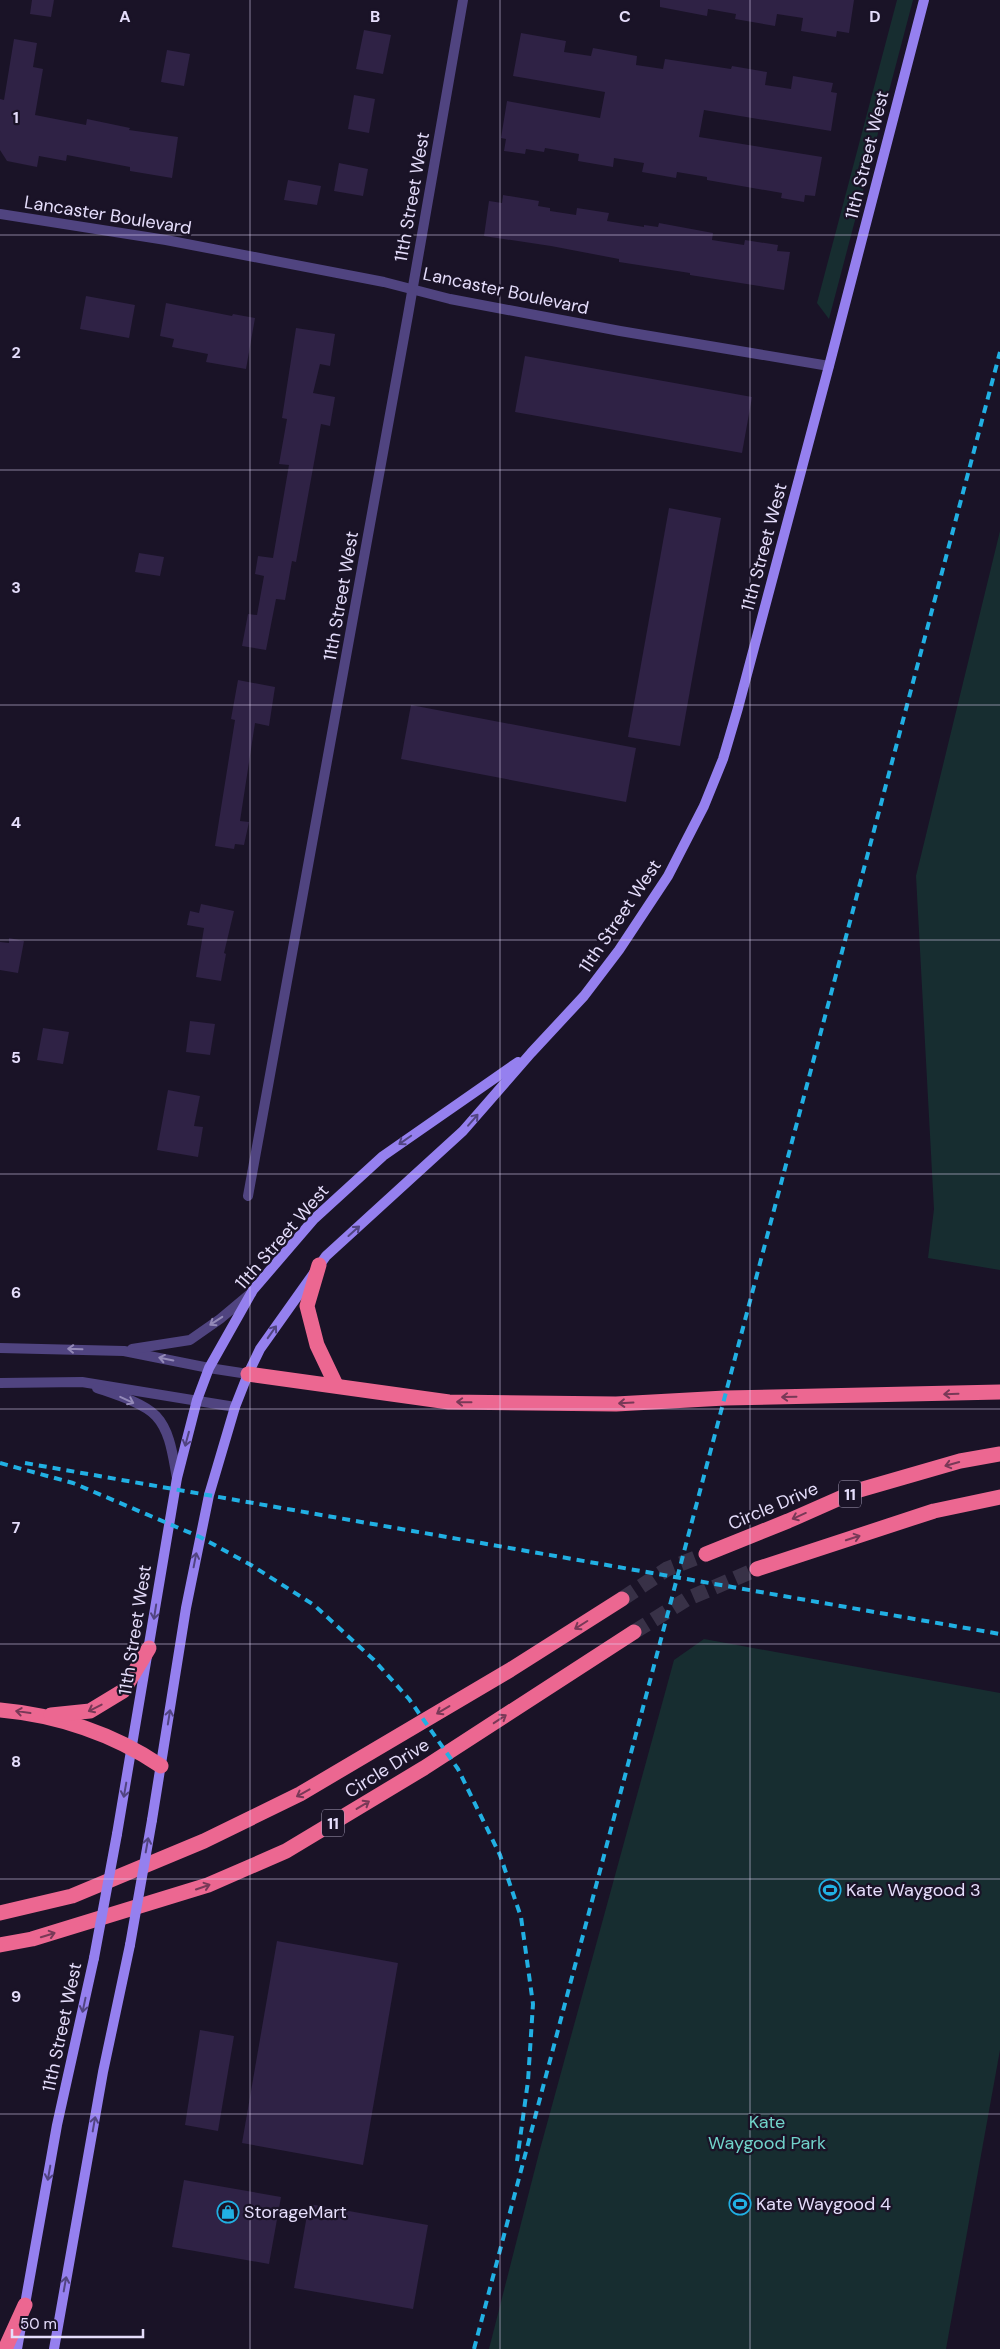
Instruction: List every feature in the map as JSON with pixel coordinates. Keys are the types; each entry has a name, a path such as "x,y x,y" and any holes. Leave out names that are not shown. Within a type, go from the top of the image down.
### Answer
{"highway":[{"path":"319,1265 307,1306 317,1345 336,1385"},
{"path":"248,1374 449,1402 616,1404 725,1398 1000,1392"},
{"name":"Circle Drive","path":"706,1554 856,1491 960,1461 1000,1454"},
{"name":"11","path":"757,1569 934,1511 1000,1497"},
{"name":"Circle Drive","path":"0,1913 72,1896 204,1841 300,1794 510,1670 622,1599"},
{"name":"Circle Drive","path":"0,1945 32,1939 208,1886 286,1851 424,1768 634,1632"},
{"path":"47,1716 90,1711 123,1691 149,1648"},
{"path":"0,1710 47,1716 133,1747 161,1766"},
{"path":"5,2349 25,2305"}],"main road":[{"name":"11th Street West","path":"54,2349 103,2072 130,1945 200,1537 209,1496 248,1374 260,1348 326,1256 463,1131 584,996 619,950 668,876 704,806 723,759 738,708 830,366 924,0"},
{"name":"11th Street West","path":"17,2349 57,2125 94,1958 133,1747 177,1478 197,1400 209,1368 253,1290 314,1219 382,1156 531,1053"}],"street":[{"name":"11th Street West","path":"248,1196 413,288 463,0"},
{"name":"Lancaster Boulevard","path":"0,214 166,240 413,288 450,299 600,328 830,366"},
{"path":"124,1351 190,1340 220,1319 253,1290"},
{"path":"0,1348 124,1351 248,1374"},
{"path":"82,1382 129,1400 156,1416 167,1434 177,1478"},
{"path":"0,1383 82,1382 236,1407"}],"green space":[{"path":"897,0 913,0 829,319 817,303"},
{"path":"1000,531 1000,1270 928,1258 934,1209 916,876"},
{"name":"Kate Waygood Park","path":"704,1639 1000,1693 1000,2050 946,2349 489,2349 539,2153 674,1660"}],"building":[{"path":"32,0 54,0 51,17 30,14"},
{"path":"660,0 854,0 849,33 837,31 836,37 801,31 803,18 777,14 775,26 735,19 736,14 708,9 707,16 660,7"},
{"path":"364,30 391,35 383,74 356,69"},
{"path":"521,33 566,41 564,52 591,56 593,48 637,56 636,65 663,69 665,59 731,69 732,66 767,72 765,85 791,89 793,76 833,83 831,92 837,93 831,131 704,110 699,137 822,157 815,196 805,195 804,202 781,198 782,193 707,180 707,177 677,172 676,178 642,172 644,163 614,158 613,167 578,161 579,154 545,148 544,152 526,149 525,154 504,151 506,139 501,138 507,101 600,118 605,92 513,76"},
{"path":"14,39 37,43 33,67 43,69 35,115 86,125 87,119 130,128 129,130 178,137 172,178 130,171 130,167 67,155 66,161 39,156 37,167 7,161 0,150 0,99 4,100"},
{"path":"167,50 190,54 184,86 161,82"},
{"path":"354,95 375,99 369,133 348,129"},
{"path":"339,163 368,169 363,196 334,191"},
{"path":"288,180 321,186 317,205 284,200"},
{"path":"503,195 539,201 538,206 550,208 550,211 576,215 577,208 609,213 607,221 644,227 644,225 658,227 659,223 713,233 712,240 744,245 745,240 778,245 777,251 790,252 784,290 619,262 619,259 551,246 484,236 489,201 502,203"},
{"path":"86,296 135,305 129,338 80,329"},
{"path":"166,303 232,316 233,314 255,318 246,369 206,362 208,354 172,347 174,339 160,336"},
{"path":"296,328 335,334 330,366 320,364 313,393 335,397 330,426 321,424 296,562 292,561 285,600 276,599 266,650 242,646 248,614 257,615 264,576 255,574 258,556 273,558 289,465 279,464 287,419 282,418"},
{"path":"525,356 752,397 742,453 515,412"},
{"path":"669,508 721,518 680,746 628,737"},
{"path":"139,553 164,557 160,576 135,572"},
{"path":"238,680 275,687 269,726 255,723 240,821 249,822 244,845 235,844 234,849 215,846 235,720 231,719"},
{"path":"411,705 636,748 626,802 401,759"},
{"path":"201,904 234,911 224,953 226,954 221,981 196,977 204,928 187,925 190,911 199,913"},
{"path":"9,938 24,941 18,973 0,970 0,942 9,943"},
{"path":"190,1021 215,1024 210,1055 186,1052"},
{"path":"43,1028 69,1032 63,1064 37,1060"},
{"path":"168,1090 200,1096 194,1126 203,1127 198,1157 157,1150"},
{"path":"277,1941 398,1963 363,2165 242,2143"},
{"path":"200,2030 234,2036 218,2131 185,2125"},
{"name":"StorageMart","path":"184,2180 281,2197 269,2264 172,2247"},
{"path":"309,2204 428,2225 413,2309 294,2288"}],"tunnel":[{"path":"622,1599 667,1569 706,1554"},
{"path":"634,1632 687,1599 757,1569"}],"railway":[{"path":"474,2349 1000,352"},
{"path":"0,1463 73,1483 200,1537 251,1565 314,1605 374,1660 409,1699 458,1769 500,1855 521,1917 533,2004 528,2081 517,2161"},
{"path":"25,1463 1000,1634"}],"place":[{"name":"Kate Waygood 3","path":"830,1890"},
{"name":"Kate Waygood 4","path":"740,2204"},
{"name":"StorageMart","path":"228,2212"}]}
